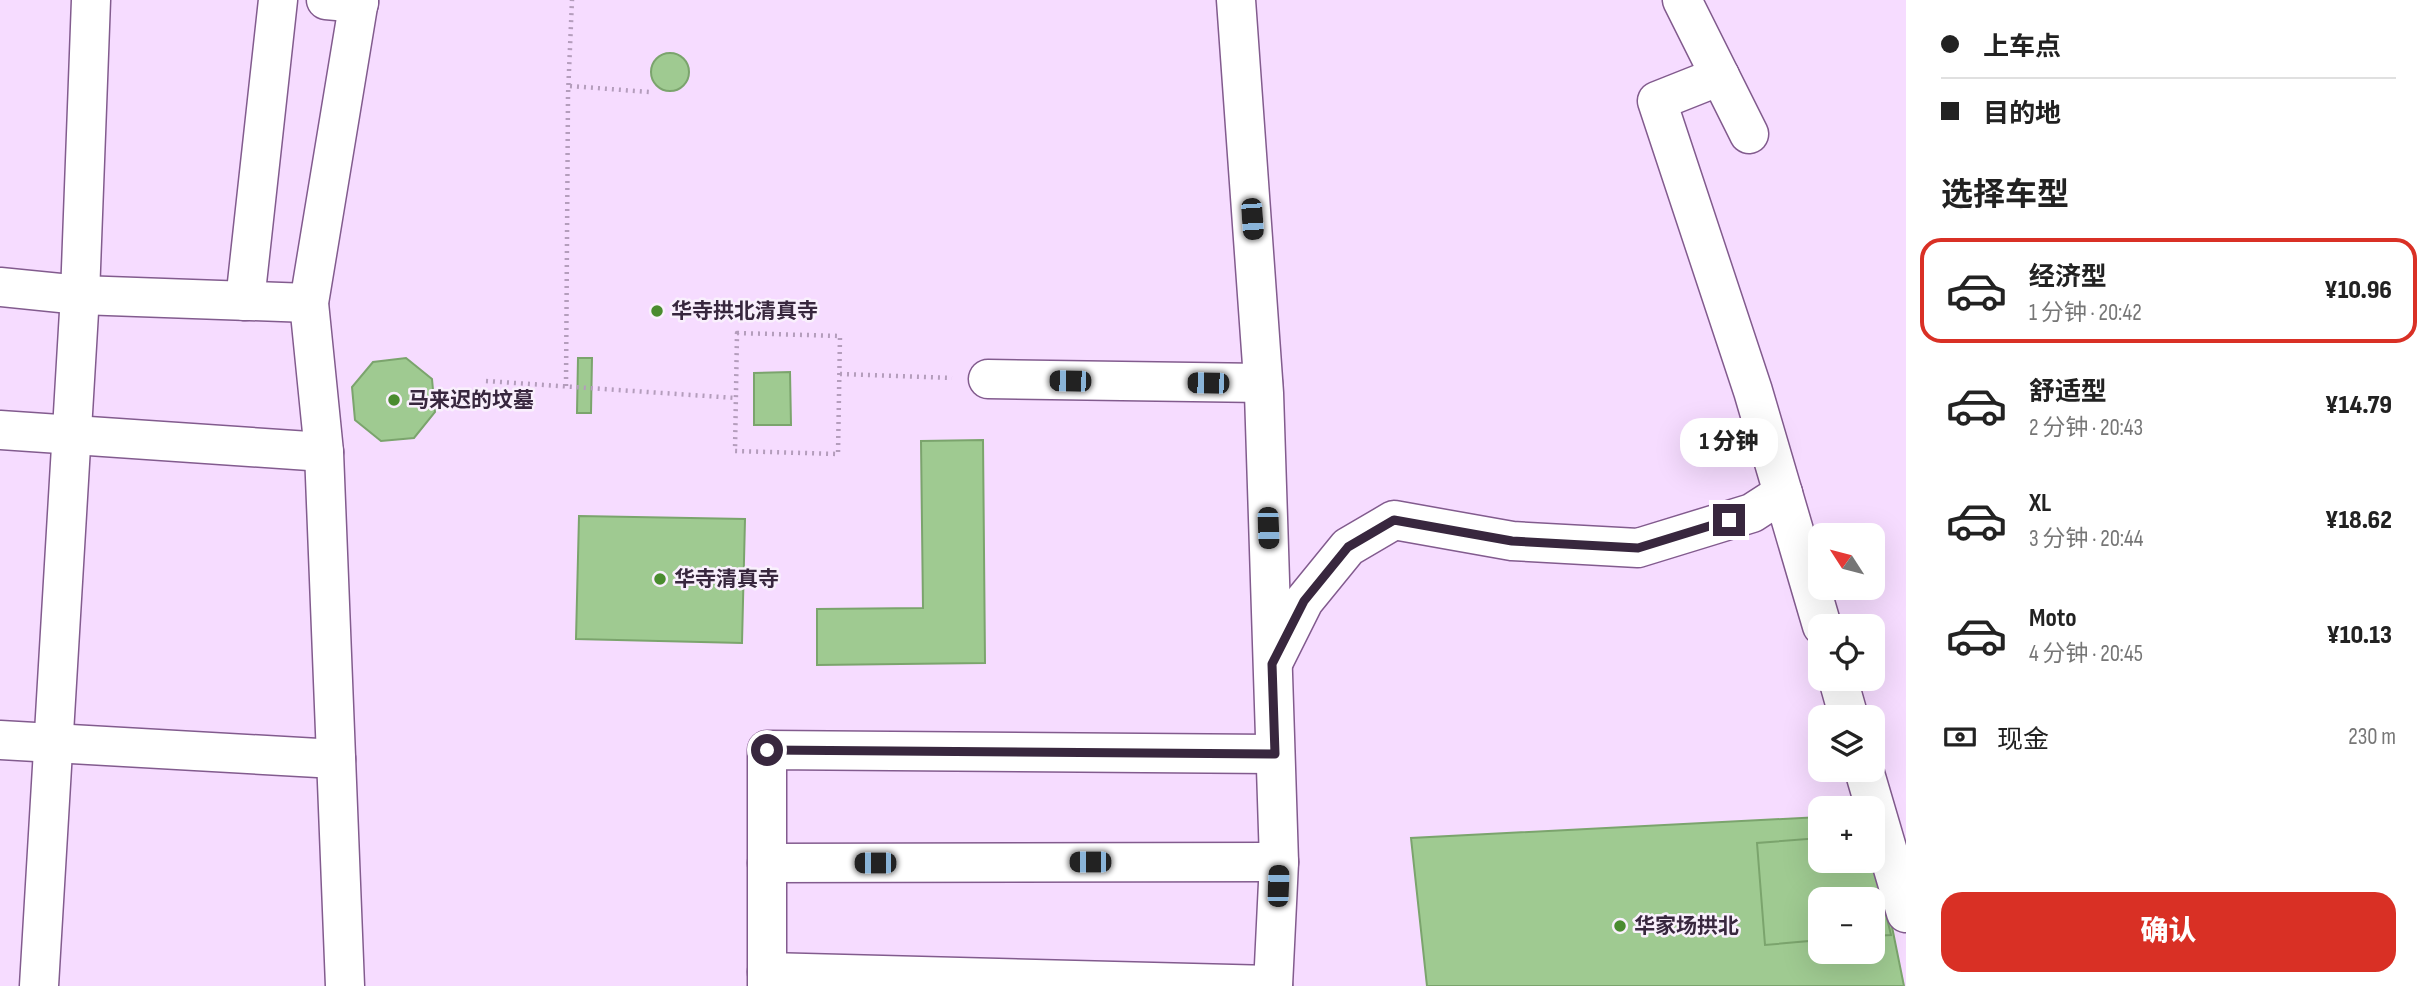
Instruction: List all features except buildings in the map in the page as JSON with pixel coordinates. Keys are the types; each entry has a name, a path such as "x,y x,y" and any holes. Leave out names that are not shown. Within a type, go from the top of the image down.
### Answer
{"street":[{"path":"38,986 80,295 91,0"},
{"path":"245,301 278,0"},
{"path":"1237,0 1263,383 1279,862 1273,985 767,979 767,750 1275,754"},
{"path":"1682,0 1749,134"},
{"path":"345,986 324,452 309,303 348,1"},
{"path":"1720,76 1657,101 1754,391 1818,614"},
{"path":"0,287 80,295 309,303"},
{"path":"988,379 1263,383"},
{"path":"0,430 324,452"},
{"path":"1272,664 1304,601 1348,547 1394,520 1512,541 1638,548 1752,513 1783,493"},
{"path":"0,740 336,759"},
{"path":"1868,782 1906,913"},
{"path":"767,863 1279,862"}],"path":[{"path":"566,386 572,0"},
{"path":"570,86 649,92"},
{"path":"737,333 840,336 840,374 838,454 735,451 737,333"},
{"path":"840,374 988,379"},
{"path":"485,381 736,398"}],"place":[{"name":"华寺拱北清真寺","path":"657,311"},
{"name":"马来迟的坟墓","path":"394,400"},
{"name":"华寺清真寺","path":"660,579"},
{"name":"华家场拱北","path":"1620,926"}],"route":[{"path":"767,750 1275,754 1272,664 1304,601 1348,547 1394,520 1512,541 1638,548 1729,520"}]}
